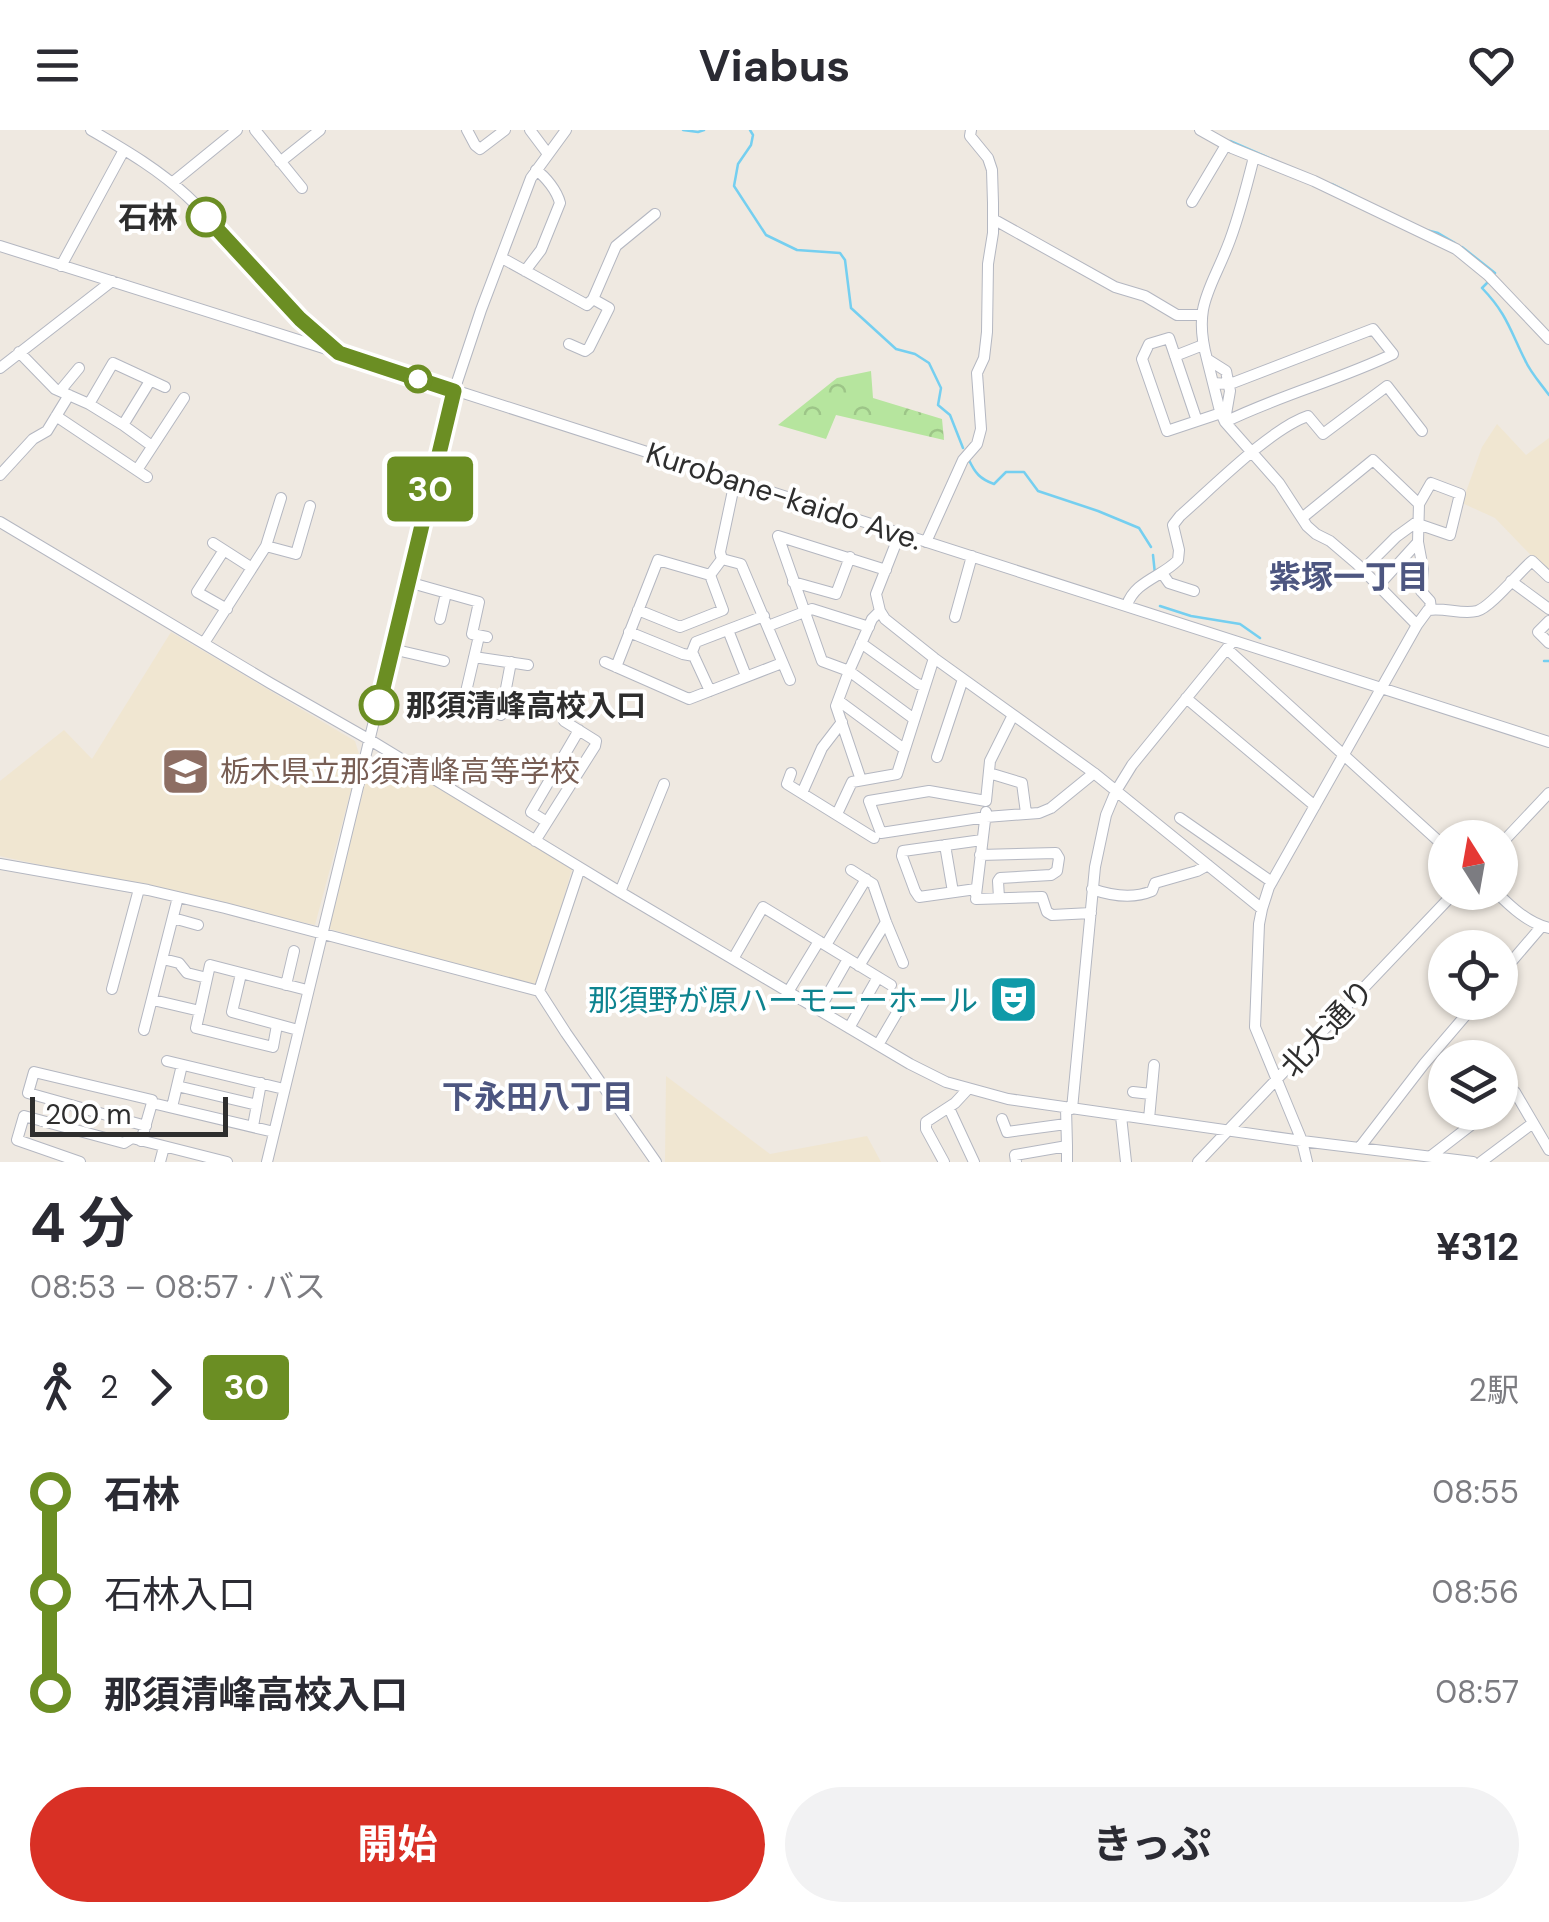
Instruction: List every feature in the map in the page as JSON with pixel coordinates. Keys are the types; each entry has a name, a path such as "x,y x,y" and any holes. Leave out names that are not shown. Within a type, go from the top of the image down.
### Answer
{"street":[{"name":"Kurobane-kaido Ave.","path":"90,130 190,199 300,319 339,353 1127,605 1230,645 1549,742"},
{"path":"172,183 236,130"},
{"path":"280,162 320,130"},
{"path":"467,130 480,148 505,130"},
{"path":"530,130 548,154"},
{"path":"267,1162 454,391 526,190 566,130"},
{"path":"926,542 981,429 977,374 988,332 992,170 988,158 970,136 971,130"},
{"path":"1200,130 1456,249 1488,275 1549,339"},
{"path":"259,131 302,188"},
{"path":"1192,202 1226,144"},
{"path":"61,266 124,150"},
{"path":"1254,157 1238,218 1201,314 1203,345 1223,418 1279,482 1316,534 1363,570 1417,625"},
{"path":"525,271 541,250 560,203 536,170"},
{"path":"502,258 584,305 590,304 616,246 655,214"},
{"path":"993,219 1115,287 1144,296 1177,315 1201,314"},
{"path":"0,246 339,353"},
{"path":"0,368 112,282"},
{"path":"569,344 585,351 589,348 609,308 593,299"},
{"path":"1197,421 1169,338 1150,344 1142,360 1167,431 1256,407 1393,354 1373,329 1230,384 1213,383"},
{"path":"1174,356 1203,345"},
{"path":"19,352 55,389 89,404 152,446"},
{"path":"1206,359 1226,371 1230,384 1223,418"},
{"path":"89,404 113,363 165,387"},
{"path":"0,474 33,439 47,432 79,368"},
{"path":"123,425 150,381"},
{"path":"1127,605 1134,591 1178,560 1173,525 1252,452 1298,420 1308,416 1323,434 1387,386 1422,431"},
{"path":"56,416 142,474 152,446 184,398"},
{"path":"1302,518 1373,460 1419,504"},
{"path":"722,559 720,552 735,481"},
{"path":"1307,1162 1255,1027 1262,908 1272,882 1381,688 1417,625 1431,609 1421,591 1424,570 1418,542 1418,522 1419,504 1431,483 1460,494 1450,535 1418,522"},
{"path":"204,644 266,546 282,498"},
{"path":"266,546 296,554 310,506"},
{"path":"0,522 733,960 946,1082 997,1097 1121,1116 1360,1147 1410,1158 1430,1156 1473,1162"},
{"path":"1363,570 1396,537 1418,522"},
{"path":"900,533 876,594 885,619 1094,773 1262,908"},
{"path":"886,570 778,536 822,660 850,671 914,719"},
{"path":"213,542 252,568"},
{"path":"1378,586 1418,542"},
{"path":"224,550 198,592 227,609"},
{"path":"955,617 972,556"},
{"path":"793,582 836,594 850,557"},
{"path":"710,574 722,559"},
{"path":"722,559 741,564 790,680"},
{"path":"710,574 658,560 630,632 610,665 689,699 782,663"},
{"path":"1431,609 1475,612 1532,561 1549,577"},
{"path":"1162,573 1169,583 1194,591"},
{"path":"638,610 680,627 724,610 710,574"},
{"path":"1511,580 1549,609"},
{"path":"408,582 480,602 472,634 483,636 464,696 502,715 511,662"},
{"path":"440,619 446,593"},
{"path":"710,691 692,652 696,642 812,609 868,626"},
{"path":"861,780 836,706 868,626 880,610"},
{"path":"1549,621 1538,632 1549,643"},
{"path":"728,630 746,676"},
{"path":"630,632 694,656"},
{"path":"862,643 924,686"},
{"path":"1067,1162 1066,1124 1102,830 1116,791 1132,766 1230,645 1343,756 1428,832"},
{"path":"392,649 444,661"},
{"path":"474,656 528,664"},
{"path":"837,814 852,782 897,774 934,658"},
{"path":"937,756 963,678"},
{"path":"1186,698 1315,806"},
{"path":"839,701 904,749"},
{"path":"976,898 990,761 1013,715"},
{"path":"535,841 595,746 596,741 564,722"},
{"path":"802,793 822,748 842,722"},
{"path":"547,822 531,812 578,730"},
{"path":"791,773 787,784 874,838"},
{"path":"989,773 1022,783 1026,813"},
{"path":"986,801 929,791 869,802 881,834 986,817 1039,813 1051,808 1094,773"},
{"path":"620,892 664,784"},
{"path":"1518,826 1549,792"},
{"path":"1180,818 1272,882"},
{"path":"982,840 903,851 919,897 953,892 976,898 1042,897 1052,915 1091,913"},
{"path":"946,845 953,892"},
{"path":"980,855 1056,853 1059,858 1057,871 1052,874 1000,878 999,898"},
{"path":"0,864 140,888 539,991 656,1162"},
{"path":"1092,890 1131,896 1146,894 1155,883 1208,865"},
{"path":"539,991 580,868"},
{"path":"851,870 873,884 904,963"},
{"path":"788,992 866,879"},
{"path":"112,989 140,888"},
{"path":"144,1030 178,897"},
{"path":"733,960 763,907 891,985"},
{"name":"北大通り","path":"1198,1162 1438,910"},
{"path":"1514,910 1545,927 1518,956"},
{"path":"173,918 198,925"},
{"path":"860,966 886,922"},
{"path":"286,985 294,951"},
{"path":"163,959 179,963 187,973 207,978"},
{"path":"819,1010 848,959"},
{"path":"277,1025 273,1046 196,1028 210,965 308,990"},
{"path":"241,974 232,1012 298,1030"},
{"path":"849,1028 878,977"},
{"path":"878,1045 905,999"},
{"path":"153,1000 200,1011"},
{"path":"1360,1147 1461,1020"},
{"path":"167,1061 284,1088"},
{"path":"172,1107 182,1065"},
{"path":"1149,1120 1154,1065"},
{"path":"146,1126 28,1092 34,1072 274,1132"},
{"path":"252,1126 262,1083"},
{"path":"177,1086 257,1104"},
{"path":"944,1162 926,1122 949,1108 968,1089"},
{"path":"1133,1092 1151,1094"},
{"path":"1518,1097 1549,1150"},
{"path":"141,1141 152,1102"},
{"path":"949,1108 974,1162"},
{"path":"1033,1129 1038,1115"},
{"path":"80,1162 17,1140 24,1116 124,1143 132,1138 227,1162"},
{"path":"1121,1116 1126,1162"},
{"path":"1002,1119 1007,1132 1066,1124"},
{"path":"1481,1162 1533,1123"},
{"path":"1430,1156 1464,1130"},
{"path":"1016,1162 1015,1155 1067,1146"},
{"path":"160,1162 164,1147"}],"shaded area":[{"path":"1497,424 1526,455 1549,438 1549,574 1495,518 1462,503 1482,447"},
{"name":"栃木県立那須清峰高等学校","path":"171,632 355,741 360,757 315,925 0,856 0,781 64,730 92,759"},
{"path":"384,755 572,869 539,987 326,928 372,758"},
{"path":"666,1076 770,1154 867,1136 881,1162 665,1162"}],"green space":[{"path":"871,371 873,398 942,419 944,440 836,415 826,439 778,425 837,378"}],"waterway":[{"path":"683,130 704,130"},
{"path":"750,130 751,145 738,164 734,186 766,235 797,250 840,253 845,260 851,308 896,349 929,363 941,388 938,405 950,415 963,448"},
{"path":"1230,141 1269,158"},
{"path":"1332,184 1356,196"},
{"path":"1426,230 1455,243"},
{"path":"1462,247 1495,273"},
{"path":"1488,282 1482,288 1503,314 1527,364 1549,395"},
{"path":"969,460 978,475 994,484 1006,472 1024,472 1038,491 1139,528 1151,547"},
{"path":"1153,555 1155,574"},
{"path":"1160,606 1240,624 1260,638"},
{"path":"1544,661 1549,661"}],"bus line":[{"name":"30","path":"206,217 300,319 339,353 454,391 379,705"}],"place":[{"name":"石林","path":"206,217"},
{"name":"那須清峰高校入口","path":"379,705"},
{"name":"栃木県立那須清峰高等学校","path":"185,771"},
{"name":"那須野が原ハーモニーホール","path":"1013,1000"}],"district":[{"name":"紫塚一丁目","path":"1349,577"},
{"name":"下永田八丁目","path":"538,1097"}]}
